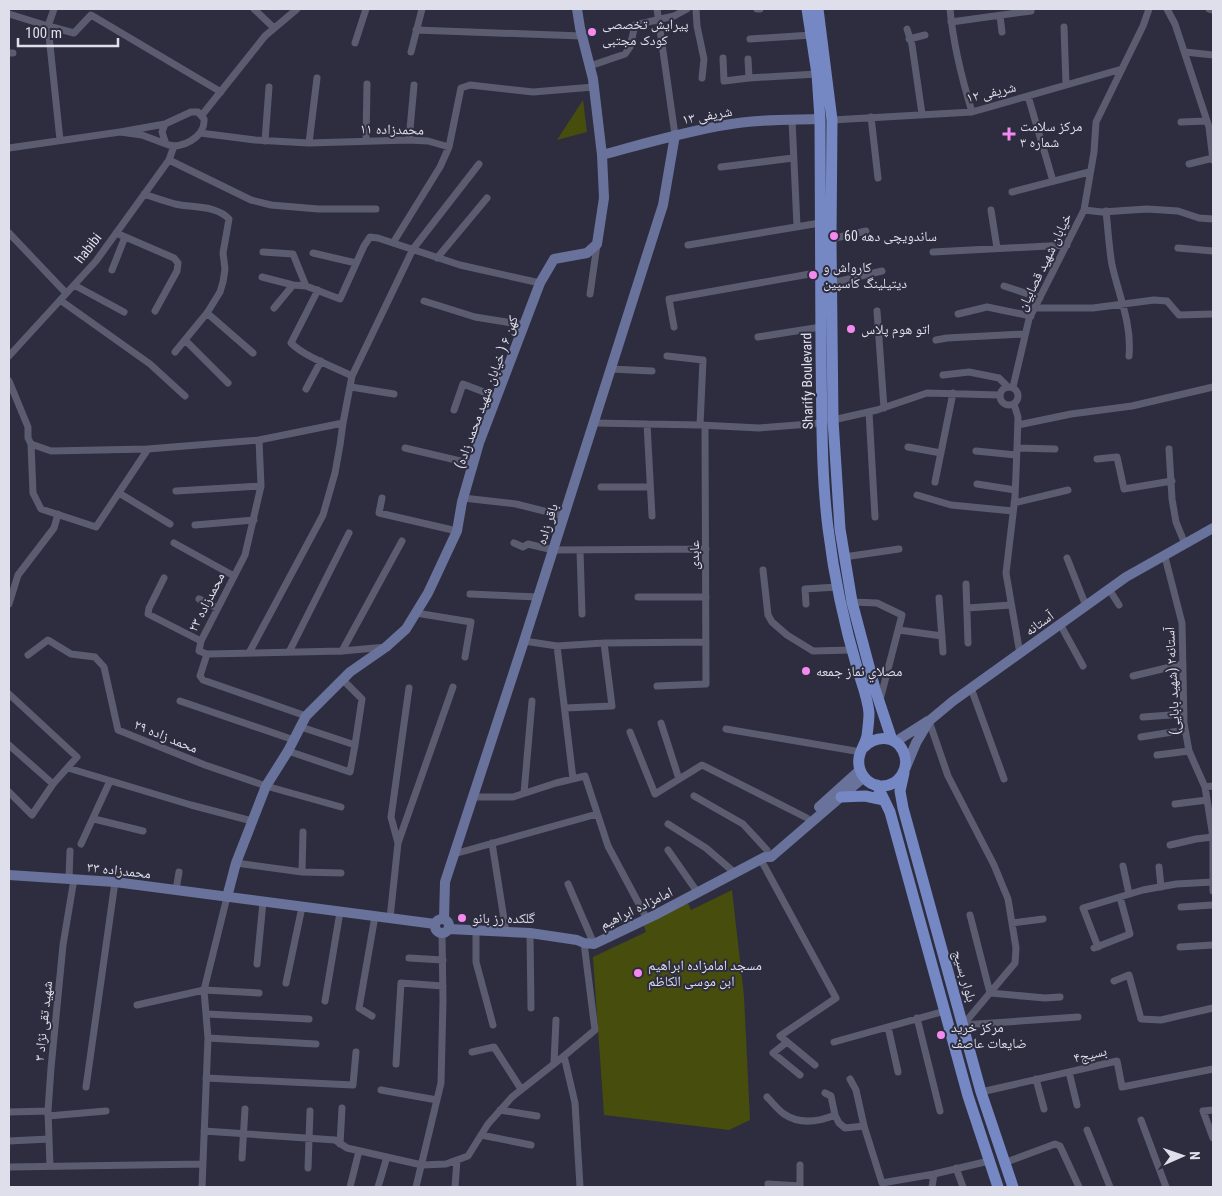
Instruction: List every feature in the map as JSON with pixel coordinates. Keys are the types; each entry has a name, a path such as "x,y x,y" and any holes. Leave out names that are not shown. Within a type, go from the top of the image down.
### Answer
{"main road":[{"name":"Sharify Boulevard","path":"807,9 816,16 826,120 831,239 832,283 827,422 828,527 837,588 869,714 862,749"},
{"name":"Sharify Boulevard","path":"816,16 812,35 826,120 820,223 821,327 827,422 844,557 852,602 880,706 894,741"},
{"path":"869,714 876,720 880,718 880,706"},
{"path":"880,738 894,741 902,748 906,757 905,769 896,782 883,786 877,785 862,774 858,764 862,749 880,738"},
{"name":"بلوار بسیج","path":"905,769 900,792 903,808 981,1092 1013,1187"},
{"name":"بلوار بسیج","path":"877,785 890,812 968,1096 998,1187"},
{"path":"841,797 865,796 884,800"}],"street":[{"path":"54,9 48,26 60,140"},
{"path":"254,9 274,28"},
{"path":"202,115 265,36 297,9"},
{"path":"355,43 366,9"},
{"path":"411,52 422,9"},
{"path":"577,9 594,87 602,155 604,198 590,294"},
{"path":"657,9 675,135"},
{"path":"590,66 625,54 630,47 635,26 674,16 687,9"},
{"path":"696,9 697,26 704,60 702,78"},
{"path":"950,9 964,85 972,112"},
{"name":"خیابان شهید قصابیان","path":"1010,387 1031,316 1084,210 1094,152 1096,122 1143,26 1149,9"},
{"path":"1169,9 1207,121 1212,146 1213,159 1189,164"},
{"path":"1209,9 1213,10"},
{"path":"951,22 1000,16 1013,11 1031,11"},
{"path":"9,14 74,33 91,15 221,92"},
{"path":"1000,16 1002,32"},
{"path":"1064,27 1066,85"},
{"path":"907,29 922,114"},
{"path":"416,30 582,36"},
{"path":"750,39 812,35"},
{"path":"909,39 926,35"},
{"path":"1185,52 1213,55"},
{"path":"723,58 724,81 817,74"},
{"path":"748,59 749,78"},
{"name":"شریفی ۱۲","path":"826,120 972,112 1122,69"},
{"path":"309,143 317,78"},
{"path":"366,141 367,84"},
{"path":"409,140 414,85"},
{"path":"393,243 440,167 450,147 461,88 470,85 533,92 594,87"},
{"path":"265,141 269,87"},
{"path":"1028,96 1053,181"},
{"path":"9,148 165,124 191,112 198,112 204,119 204,126 200,133 181,145 174,146 147,137 120,132"},
{"path":"871,117 878,178"},
{"path":"792,120 797,226"},
{"name":"شریفی ۱۳","path":"602,155 675,135 726,124 826,120"},
{"path":"1181,122 1207,121"},
{"path":"165,124 162,132 166,144"},
{"name":"محمدزاده ۱۱","path":"200,133 265,141 309,143 409,140 450,147"},
{"name":"باقر زاده","path":"443,927 445,882 663,204 675,135"},
{"name":"habibi","path":"9,356 96,261 169,160 174,146"},
{"path":"721,167 793,158"},
{"path":"169,160 251,200 271,205 318,209 376,209"},
{"path":"249,653 323,515 335,473 342,423 352,376 413,249 479,164"},
{"path":"1012,192 1090,172"},
{"path":"144,194 176,204 212,210 225,215 229,219 223,253 225,269 220,292 207,313 175,352"},
{"path":"437,258 487,198"},
{"path":"1084,210 1147,209 1178,211 1199,218 1213,219"},
{"path":"991,210 997,248"},
{"path":"1106,211 1112,264 1129,325 1131,341 1129,356"},
{"path":"688,245 820,223"},
{"path":"831,239 866,231"},
{"path":"9,232 66,293"},
{"path":"116,234 174,258 178,263 178,271 156,311"},
{"path":"112,270 125,237"},
{"path":"262,277 293,285 306,286 340,299 370,237 460,265 540,283"},
{"name":"کهن ۶ ( خیابان شهید محمد زاده)","path":"227,897 236,863 266,786 288,751 306,716 342,679 386,647 406,628 428,593 456,531 463,498 479,443 540,283 554,259 587,253 597,244"},
{"path":"933,252 1067,245"},
{"path":"1178,248 1213,251"},
{"path":"263,252 293,254 306,286"},
{"path":"313,253 356,263"},
{"path":"832,283 882,271"},
{"path":"674,327 669,300 821,272"},
{"path":"74,285 124,312"},
{"path":"274,308 293,285"},
{"path":"1004,286 1040,298"},
{"path":"318,290 291,343 295,347 352,376"},
{"path":"60,300 150,364 185,396"},
{"path":"424,300 475,317 525,325"},
{"path":"1035,308 1093,308 1154,300 1167,301 1179,315 1213,314"},
{"path":"958,314 987,307 1031,316"},
{"path":"877,311 884,408"},
{"path":"207,313 253,353"},
{"path":"758,337 821,327"},
{"path":"936,340 955,337 1026,334"},
{"path":"185,340 228,383"},
{"name":"عابدی","path":"657,686 706,684 703,360 667,356"},
{"path":"306,389 321,361"},
{"path":"611,370 652,371"},
{"path":"943,375 969,372 999,378 1018,393 1019,398 1014,404 1006,405 1000,399 1000,395 1004,388 1010,387"},
{"path":"9,382 28,427 28,438 31,444 33,492 41,509 96,527 148,449"},
{"path":"454,410 463,384 497,397"},
{"path":"351,387 394,394"},
{"path":"1018,425 1071,414 1132,406 1213,387"},
{"path":"594,423 759,428 827,422 884,408 928,393 1000,395"},
{"path":"935,482 953,393"},
{"path":"1014,404 1018,417 1017,452 1006,573 1020,654"},
{"path":"869,412 875,518"},
{"path":"31,444 51,451 148,449 259,440 342,423"},
{"path":"647,424 652,516"},
{"name":"محمدزاده ۲۳","path":"207,654 199,651 200,641 245,555 254,520 262,486 259,440"},
{"path":"908,447 941,453"},
{"path":"405,448 473,464"},
{"path":"976,451 1017,452 1055,449"},
{"path":"1169,449 1172,499 1176,522 1185,544"},
{"path":"1097,459 1117,456 1124,489 1172,481"},
{"path":"977,484 1015,490"},
{"path":"176,491 262,486"},
{"path":"601,487 650,487"},
{"path":"917,495 951,505 1013,507 1068,490"},
{"path":"119,493 170,524"},
{"path":"382,498 379,513 456,531"},
{"path":"463,498 516,504 564,516"},
{"path":"9,604 18,575 54,528 58,514"},
{"path":"194,525 254,520"},
{"name":"آستانه","path":"905,769 916,743 929,721 971,688 1126,577 1213,528"},
{"path":"289,652 349,533"},
{"path":"342,651 402,541"},
{"path":"174,543 234,576"},
{"path":"514,544 524,546 528,544 553,550 706,549"},
{"path":"844,557 899,549"},
{"path":"580,550 582,614"},
{"name":"آستانه۲ (شهید بابایی)","path":"1164,557 1182,624 1185,730 1189,751 1205,787 1212,818 1213,891"},
{"path":"1067,558 1086,606"},
{"path":"763,570 768,616 772,622 786,634 813,651 852,650"},
{"path":"164,578 148,608 148,614 200,641"},
{"path":"966,584 968,643"},
{"path":"806,604 805,589 837,588"},
{"path":"1109,589 1119,605"},
{"path":"470,594 538,597"},
{"path":"638,597 706,598"},
{"path":"939,598 943,652"},
{"path":"199,599 217,608"},
{"path":"852,602 877,603 902,615 880,706"},
{"path":"967,608 1011,605"},
{"path":"416,613 471,622 465,657"},
{"path":"1060,624 1084,666"},
{"path":"899,630 942,636"},
{"name":"محمد زاده ۲۹","path":"28,655 48,640 71,654 95,657 104,668 118,730 205,765 266,786"},
{"path":"524,641 557,646 604,643 706,642"},
{"path":"565,708 612,706 604,643"},
{"path":"557,646 573,779"},
{"path":"306,716 203,680 200,676 207,654 342,651 386,647"},
{"path":"1133,676 1183,664"},
{"path":"288,751 350,772 362,699 342,679"},
{"path":"390,918 398,843 453,687"},
{"path":"398,843 391,817 408,688"},
{"path":"971,688 1004,779"},
{"path":"9,694 77,757 53,784 32,814 9,792"},
{"path":"180,701 294,740"},
{"path":"524,794 532,701"},
{"path":"1143,717 1184,714"},
{"path":"894,741 929,721 948,776 994,864 1008,899 1016,948 1015,963 963,1025"},
{"path":"661,723 679,779"},
{"path":"301,727 355,745"},
{"path":"726,729 862,749"},
{"path":"1141,737 1185,730"},
{"path":"630,732 655,794 702,764 807,818"},
{"path":"9,745 53,784"},
{"path":"1157,755 1189,751"},
{"path":"68,768 252,821"},
{"name":"امامزاده ابراهیم","path":"765,856 770,857 841,797 862,774"},
{"name":"امامزاده ابراهیم","path":"589,944 647,919 765,856 807,818 862,774"},
{"path":"473,797 513,797 585,776 608,846 647,919"},
{"path":"81,844 110,781"},
{"path":"266,786 341,807"},
{"path":"1205,787 1213,786"},
{"path":"694,796 743,824 765,856 836,998 780,1036 815,1064"},
{"path":"1175,804 1207,800"},
{"path":"454,854 597,814"},
{"path":"94,818 143,831"},
{"path":"668,824 706,848 735,873"},
{"path":"302,872 303,832"},
{"path":"1170,845 1196,838 1213,837"},
{"path":"492,843 506,932"},
{"path":"668,850 698,893"},
{"name":"شهید تقی نژاد ۳","path":"50,1166 48,1114 63,945 72,879 70,851"},
{"path":"236,863 302,872 341,874"},
{"path":"1123,866 1129,894"},
{"path":"1159,867 1161,887"},
{"path":"176,890 179,872"},
{"name":"محمدزاده ۳۳","path":"9,875 115,882 227,897"},
{"path":"86,1087 115,882"},
{"path":"1120,897 1130,934 1096,947 1083,908 1129,894 1176,884 1213,882"},
{"path":"204,1131 336,1140 347,1148 422,1165 446,1164 468,1156 481,1135 512,1096 595,1030 589,944 568,884"},
{"path":"202,1187 208,1038 204,990 227,897 476,931 530,933 577,940 589,944"},
{"path":"257,964 263,902"},
{"path":"1181,907 1213,905"},
{"path":"286,983 302,907"},
{"path":"325,1001 340,912"},
{"path":"970,915 990,993"},
{"path":"372,1016 359,1008 376,916"},
{"path":"1012,923 1043,919"},
{"path":"416,1187 441,1083 443,927"},
{"path":"476,931 476,962 493,1025"},
{"path":"530,933 531,1008"},
{"path":"1180,947 1213,945"},
{"path":"409,958 443,960"},
{"path":"1114,981 1129,975 1141,1019 1161,1020 1213,1008"},
{"path":"396,1064 401,983 443,986"},
{"path":"137,1004 204,990 260,993"},
{"path":"990,993 1035,998 1060,997"},
{"path":"834,1042 945,1011"},
{"path":"207,1014 309,1019"},
{"path":"963,1025 1078,1017"},
{"path":"917,1018 940,1111"},
{"path":"554,1063 556,1020"},
{"path":"888,1027 898,1072"},
{"path":"208,1038 316,1044"},
{"path":"787,1042 773,1053 800,1075"},
{"path":"472,1052 494,1047 522,1089"},
{"path":"206,1078 353,1085 356,1052"},
{"path":"564,1056 575,1103 580,1187"},
{"name":"بسیج۴","path":"981,1092 1117,1061 1122,1087 1213,1069"},
{"path":"1070,1072 1077,1105"},
{"path":"850,1079 856,1090 864,1126 882,1183 934,1174 989,1161"},
{"path":"1036,1079 1044,1109"},
{"path":"381,1090 437,1100"},
{"path":"825,1093 831,1096 835,1115 839,1123 845,1128 864,1126"},
{"path":"767,1097 784,1115 806,1122 821,1121 835,1115"},
{"path":"340,1144 342,1108"},
{"path":"242,1158 245,1109"},
{"path":"500,1110 537,1116"},
{"path":"1213,1110 1203,1111 1213,1138"},
{"path":"9,1112 48,1114 106,1111"},
{"path":"308,1168 310,1111"},
{"path":"1140,1120 1166,1187"},
{"path":"1087,1130 1110,1187"},
{"path":"481,1135 531,1145"},
{"path":"9,1141 49,1139"},
{"path":"1004,1163 1055,1144 1060,1146 1078,1187"},
{"path":"350,1187 359,1150"},
{"path":"378,1187 388,1157"},
{"path":"455,1187 457,1160"},
{"path":"9,1167 203,1164"},
{"path":"768,1184 800,1187 800,1165"},
{"path":"956,1168 963,1187"},
{"path":"932,1187 934,1174"}],"green space":[{"path":"583,100 587,132 557,140"},
{"path":"732,890 744,996 750,1120 729,1130 604,1115 593,957 646,932 644,926 688,903 691,910"}],"place":[{"name":"پیرایش تخصصی کودک مجتبی","path":"592,32"},
{"name":"مرکز سلامت شماره ۳","path":"1009,134"},
{"name":"ساندویچی دهه 60","path":"834,236"},
{"name":"کارواش و دیتیلینگ کاسپین","path":"813,275"},
{"name":"اتو هوم پلاس","path":"851,329"},
{"name":"مصلاي نماز جمعه","path":"806,671"},
{"name":"گلکده رز بانو","path":"462,918"},
{"name":"مسجد امامزاده ابراهیم ابن موسی الکاظم","path":"638,973"},
{"name":"مرکز خرید ضایعات عاصف","path":"941,1035"}]}
